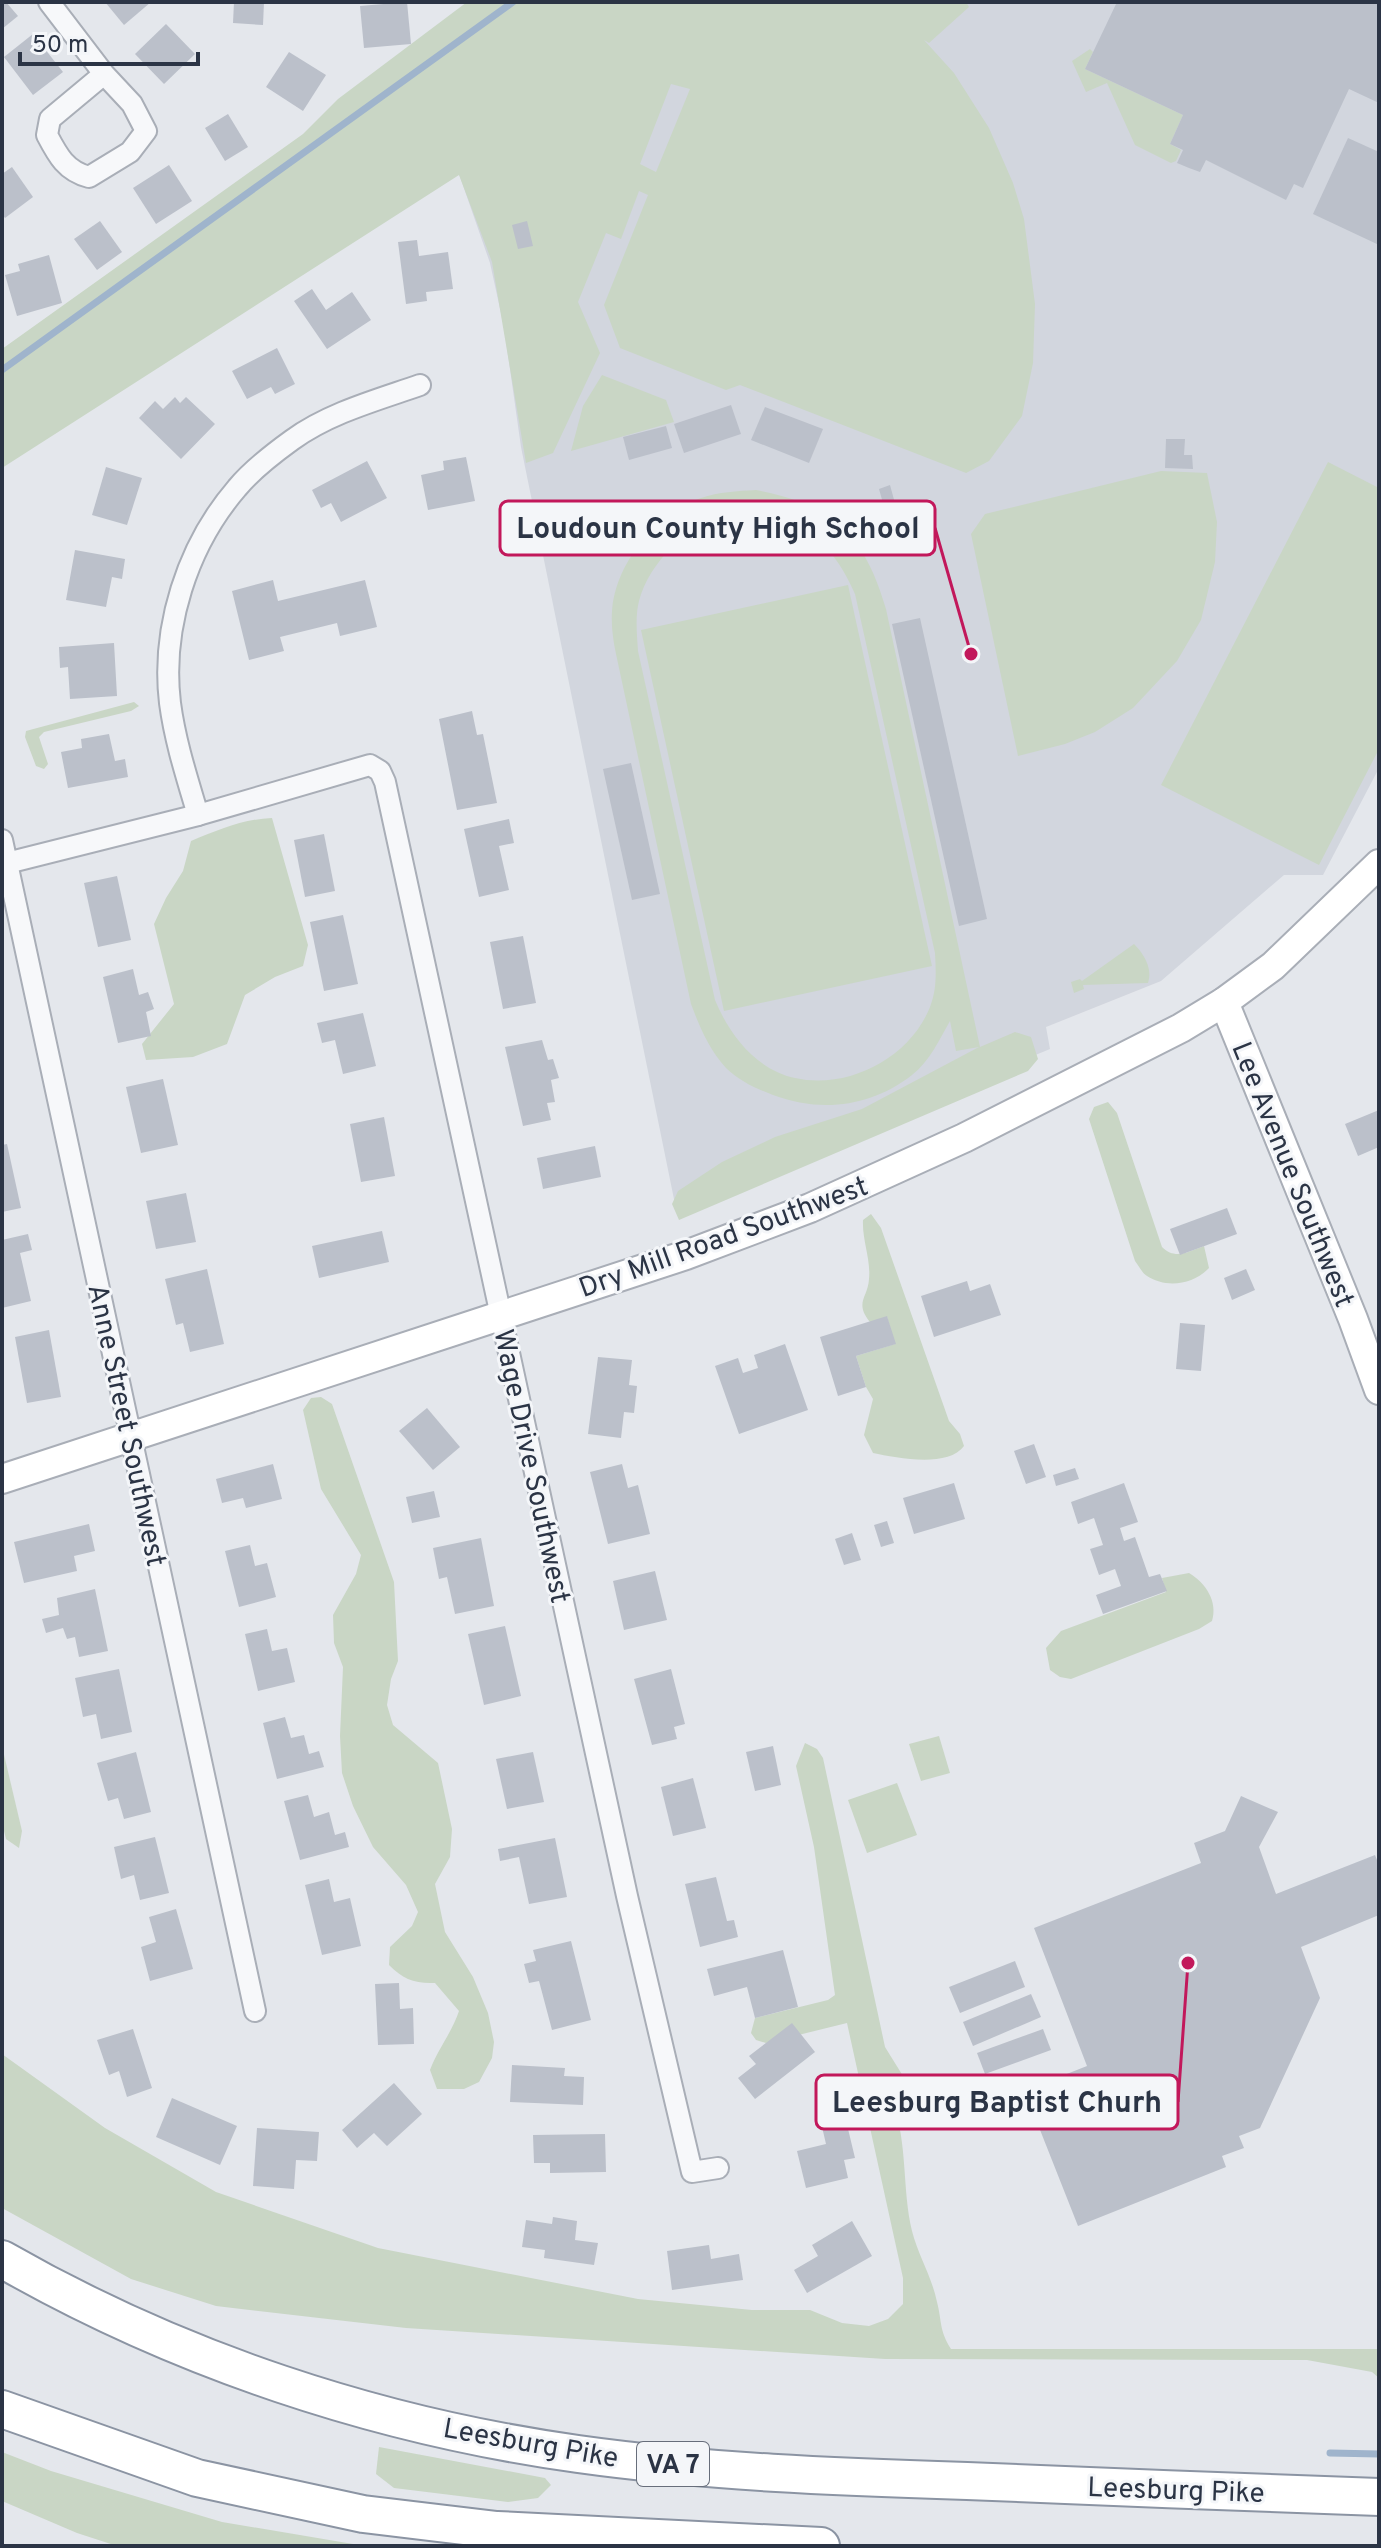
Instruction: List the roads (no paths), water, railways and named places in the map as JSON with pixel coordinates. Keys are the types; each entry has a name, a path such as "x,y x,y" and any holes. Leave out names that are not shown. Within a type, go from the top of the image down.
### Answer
{"highway":[{"name":"Leesburg Pike","path":"2,2259 53,2288 133,2326 194,2352 298,2389 416,2422 578,2454 770,2474 1379,2497"},
{"path":"2,2409 197,2478 363,2514 497,2530 821,2546"}],"street":[{"path":"49,2 104,74 132,104 146,131 130,152 89,177 72,173 47,135 50,119 104,74"},
{"path":"7,863 198,815 178,750 170,701 170,637 183,583 201,541 237,487 293,439 354,407 420,385"},
{"name":"Wage Drive Southwest","path":"198,815 370,765 380,771 385,782 627,1896 692,2172 718,2168"},
{"name":"Anne Street Southwest","path":"2,840 255,2011"},
{"name":"Dry Mill Road Southwest","path":"2,1479 686,1255 810,1208 891,1173 1181,1028 1224,1002 1273,966 1379,864"},
{"name":"Lee Avenue Southwest","path":"1224,1002 1379,1390"}],"waterway":[{"path":"2,370 513,2"},
{"path":"1330,2453 1379,2454"}],"place":[{"name":"Loudoun County High School","path":"971,654"},
{"name":"Leesburg Baptist Churh","path":"1188,1963"}]}
